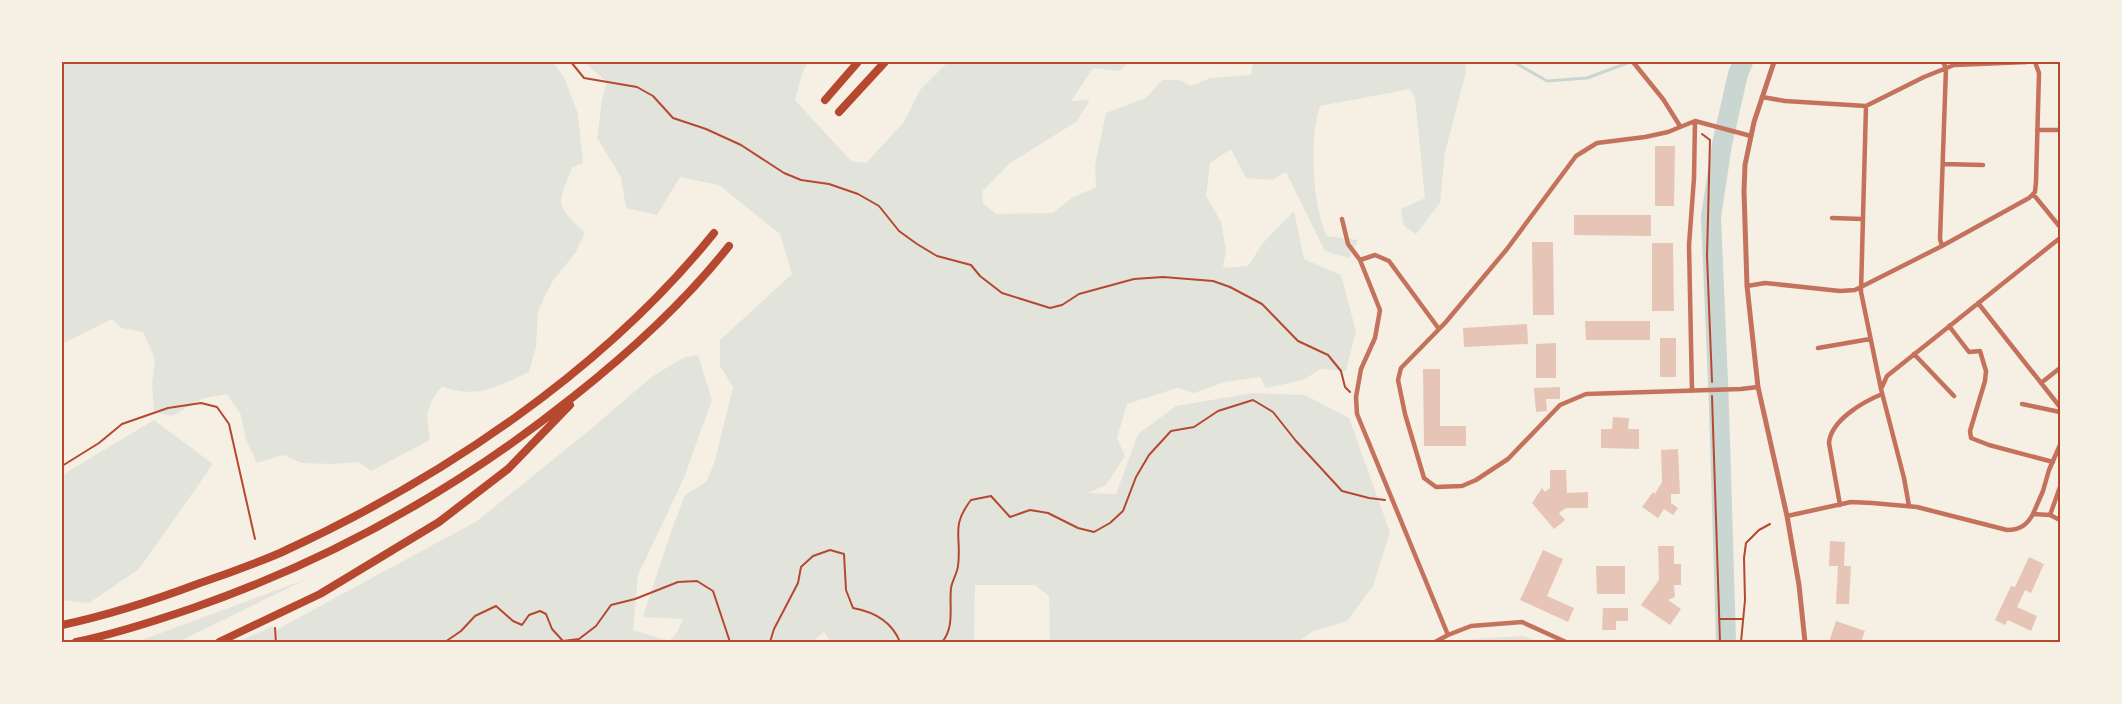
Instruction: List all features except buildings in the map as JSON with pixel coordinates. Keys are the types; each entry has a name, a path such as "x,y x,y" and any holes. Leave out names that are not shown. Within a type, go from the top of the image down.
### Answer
{"highway":[{"path":"825,100 858,62"},
{"path":"839,112 885,62"},
{"path":"62,625 159,598 279,554 409,487 459,456 525,410 597,353 650,305 714,233"},
{"path":"76,642 156,620 286,572 342,546 471,472 539,424 590,384 662,321 729,246"},
{"path":"219,642 320,594 412,540 461,507 508,469 590,384"}],"street":[{"path":"1774,62 1751,136 1745,165 1747,286 1758,387 1787,516 1799,585 1805,642"},
{"path":"1942,246 1946,68 1943,62"},
{"path":"1762,97 1785,101 1866,106 1924,76 1946,68 1962,64 2027,62"},
{"path":"1747,286 1765,283 1848,291 1861,287 1942,246 2033,194 2036,182 2039,73 2035,62"},
{"path":"1634,64 1663,99 1680,126"},
{"path":"1866,106 1861,287 1870,339 1909,506"},
{"path":"1751,136 1695,122 1668,132 1645,137 1597,143 1576,156 1506,249 1439,329 1401,368 1398,380 1405,414 1424,478 1436,487 1462,486 1476,480 1508,459 1560,405 1586,394 1758,387"},
{"path":"1692,391 1689,245 1695,122"},
{"path":"2037,130 2061,130"},
{"path":"1943,164 1983,165"},
{"path":"2033,194 2061,227"},
{"path":"1832,218 1862,219"},
{"path":"1342,219 1348,243 1360,260 1380,310 1375,338 1361,369 1356,397 1357,414 1448,635"},
{"path":"1839,505 1829,442 1830,434 1863,402 1882,391 1887,376 2061,238"},
{"path":"1360,260 1375,255 1389,261 1439,329"},
{"path":"1978,303 2061,407"},
{"path":"1949,326 1969,352 1980,351 1986,371 1970,431 1971,438 2053,462"},
{"path":"1818,348 1870,339"},
{"path":"1914,354 1954,396"},
{"path":"2041,383 2061,368"},
{"path":"2022,404 2061,412"},
{"path":"1787,516 1851,502 1909,506 2007,530 2016,530 2028,522 2033,514 2061,445"},
{"path":"2050,515 2061,487"},
{"path":"2033,514 2050,515 2061,520"},
{"path":"1435,642 1471,626 1522,622 1566,642"}],"path":[{"path":"571,62 584,78 637,87 653,96 673,118 706,129 741,145 784,173 801,180 829,184 858,194 879,206 900,231 917,244 938,256 971,265 980,276 1002,293 1050,308 1062,306 1079,294 1134,279 1213,281 1230,287 1262,304 1298,341 1328,356 1341,371 1345,387 1356,397"},
{"path":"942,642 950,624 951,587 957,568 959,548 957,531 961,513 971,500 991,496 1010,517 1030,510 1048,513 1078,528 1094,532 1110,523 1123,510 1136,477 1149,455 1171,431 1194,426 1218,411 1252,400 1273,412 1342,491 1370,498 1391,500"},
{"path":"62,466 99,443 122,424 168,408 201,403 217,407 229,423 255,540"},
{"path":"1741,642 1746,543 1759,530 1770,524"},
{"path":"770,642 774,629 798,583 801,567 813,556 830,550 844,554 846,590 853,608 869,611 895,629 900,642"},
{"path":"445,642 461,631 475,615 496,606 513,621 522,625 529,615 540,611 546,614 552,629 563,641 579,639 596,626 611,605 635,599 678,582 697,581 713,591 730,642"},
{"path":"1719,619 1743,619"},
{"path":"274,628 276,642"}],"shaded area":[{"path":"62,62 553,62 564,77 578,114 583,163 572,168 563,190 562,204 568,216 585,233 575,253 552,282 538,311 536,347 529,372 487,390 466,392 442,386 432,400 428,411 430,440 371,471 358,462 302,463 283,455 257,463 246,440 241,415 227,394 204,398 172,416 154,412 152,384 155,359 143,332 121,328 112,319 62,344"},
{"path":"584,62 808,62 795,100 851,161 866,163 904,122 920,90 948,62 1130,62 1119,71 1093,68 1071,101 1090,100 1076,122 1010,163 982,192 983,204 997,214 1052,213 1072,198 1096,187 1095,165 1106,113 1146,98 1162,80 1179,80 1191,86 1210,78 1251,75 1253,62 1465,62 1466,72 1445,152 1440,203 1416,234 1404,226 1401,209 1425,198 1415,97 1410,89 1320,106 1313,153 1318,207 1327,236 1358,240 1349,258 1325,251 1286,172 1272,180 1246,178 1231,149 1210,163 1206,196 1221,222 1226,250 1223,268 1248,266 1263,243 1294,211 1304,259 1341,275 1356,331 1346,371 1321,369 1303,380 1266,388 1260,377 1225,382 1194,393 1177,388 1127,404 1117,438 1125,456 1106,485 1088,493 1116,494 1138,434 1176,406 1252,393 1305,395 1349,418 1390,532 1373,586 1347,621 1313,631 1301,642 1050,642 1049,596 1035,585 975,585 974,642 831,642 824,632 812,642 279,642 276,630 477,521 653,376 685,357 698,355 712,400 684,478 638,575 633,630 669,641 676,634 683,619 643,617 685,495 706,482 714,464 733,387 720,366 720,340 792,274 780,234 719,185 680,177 657,215 626,208 621,177 597,138 607,82"},
{"path":"154,420 213,464 139,569 89,603 62,600 62,475"},
{"path":"309,578 178,642 131,642 139,641"},
{"path":"273,626 276,642 237,642"},
{"path":"1524,636 1540,642 1465,642 1473,639"}],"waterway":[{"path":"1514,62 1547,81 1587,78 1630,62"},
{"path":"1726,642 1711,217 1722,144 1738,74 1743,62"}]}
